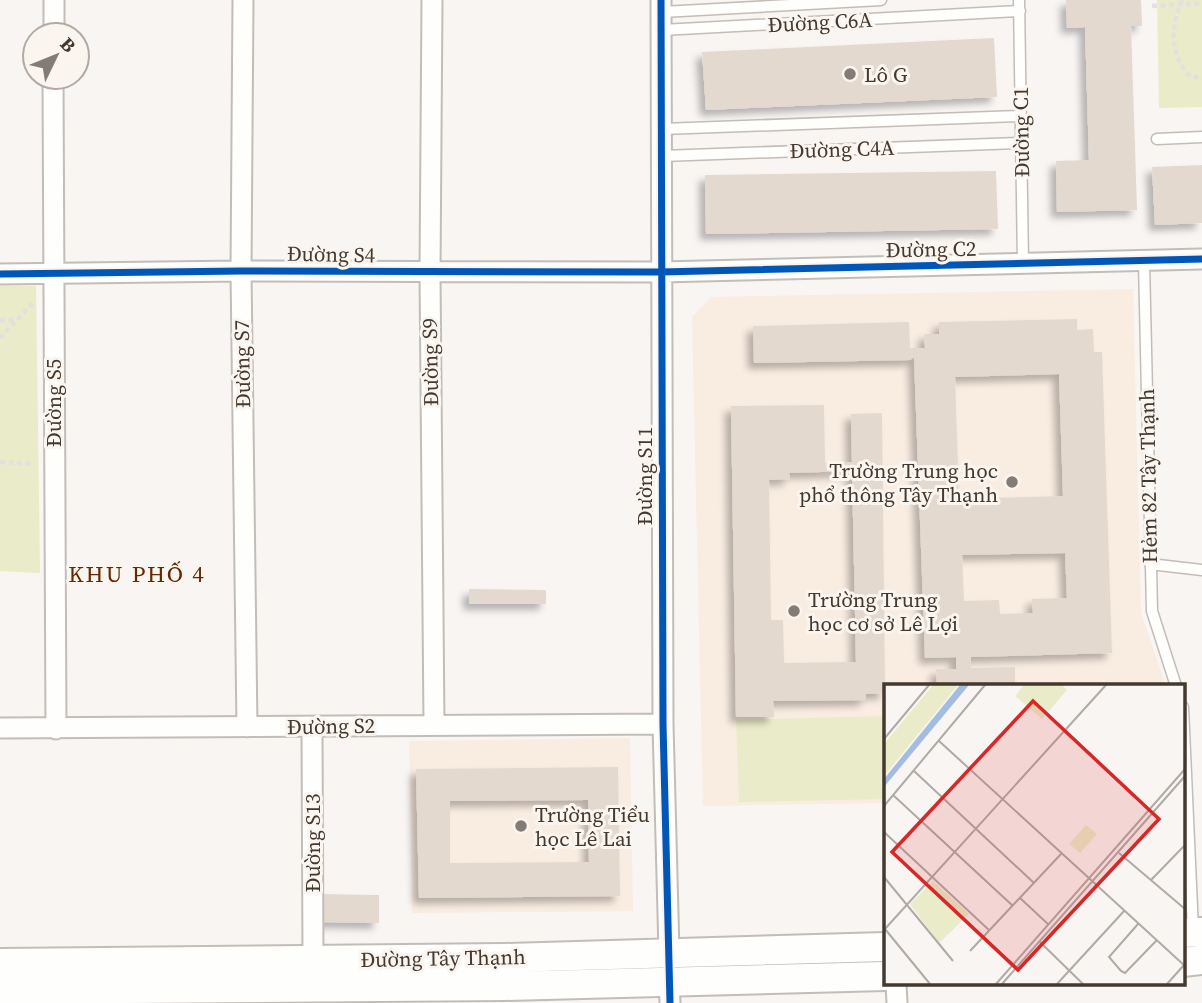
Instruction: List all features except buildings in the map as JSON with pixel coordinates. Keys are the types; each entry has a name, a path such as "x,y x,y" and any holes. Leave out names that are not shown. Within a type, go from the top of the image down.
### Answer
{"street":[{"path":"54,0 54,21"},
{"name":"Đường S7","path":"243,0 241,271 247,727"},
{"name":"Đường S9","path":"432,0 430,273 434,725"},
{"name":"Đường S11","path":"662,14 663,724 668,952"},
{"name":"Đường S5","path":"53,91 56,729"},
{"name":"Đường C2","path":"661,272 1202,259"},
{"name":"Đường S4","path":"0,274 52,279 241,271 661,272"},
{"name":"Đường S2","path":"0,727 56,729 663,724"},
{"name":"Đường S13","path":"312,727 313,959"},
{"name":"Đường Tây Thạnh","path":"0,963 205,983 313,959 504,958 884,947"},
{"path":"668,952 670,992"},
{"path":"1184,961 1202,960"},
{"name":"Đường Tây Thạnh","path":"0,990 205,983 504,986 670,992 884,976"}],"lane":[{"name":"Đường C6A","path":"662,14 881,0"},
{"name":"Đường C6A","path":"662,14 1019,5"},
{"name":"Đường C1","path":"1019,5 1023,264"},
{"name":"Đường C4A","path":"663,129 1021,116"},
{"path":"1157,139 1202,137"},
{"name":"Đường C4A","path":"663,156 1021,143"},
{"name":"Hẻm 82 Tây Thạnh","path":"1144,262 1152,611 1175,684"},
{"path":"1150,564 1202,570"},
{"path":"1184,730 1193,932"}],"path":[{"path":"1181,2 1174,27 1176,56 1190,76 1202,78"},
{"path":"1152,5 1202,3"},
{"path":"0,338 52,279"},
{"path":"0,320 17,320"},
{"path":"0,462 53,464"}],"shaded area":[{"name":"Trường Trung học phổ thông Tây Thạnh","path":"1133,289 1141,613 1165,684 884,684 884,803 703,806 692,317 711,297"},
{"name":"Trường Tiểu học Lê Lai","path":"630,738 633,911 412,913 409,741"}],"green space":[{"path":"1157,0 1202,0 1202,107 1159,108"},
{"path":"0,286 36,286 40,573 0,571"},
{"path":"884,716 884,799 739,802 736,720"}],"cycle path":[{"path":"661,0 663,724 670,1003"},
{"path":"0,274 241,271 661,272 1202,259"}],"place":[{"name":"Lô G","path":"850,74"},
{"name":"Trường Trung học phổ thông Tây Thạnh","path":"1012,482"},
{"name":"Trường Trung học cơ sở Lê Lợi","path":"794,611"},
{"name":"Trường Tiểu học Lê Lai","path":"521,826"}],"district":[{"name":"KHU PHỐ 4","path":"137,574"}]}
